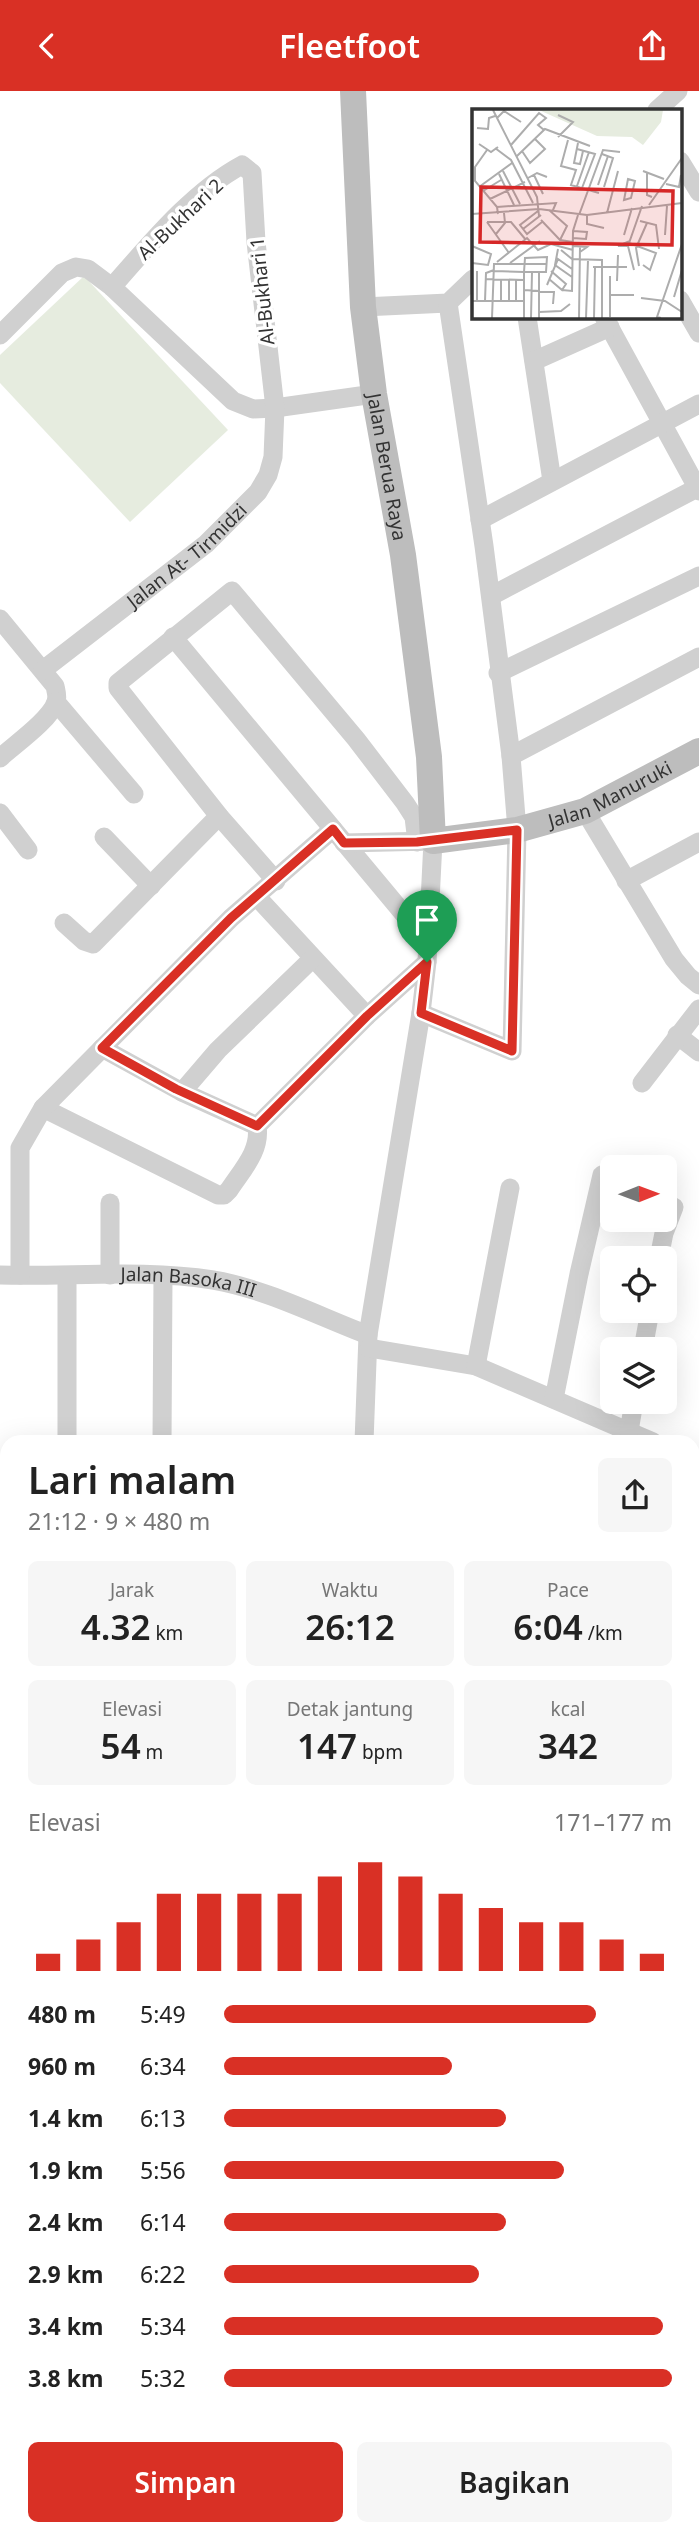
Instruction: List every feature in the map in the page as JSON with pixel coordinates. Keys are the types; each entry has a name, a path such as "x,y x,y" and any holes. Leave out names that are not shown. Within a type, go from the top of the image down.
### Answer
{"street":[{"name":"Jalan Berua Raya","path":"353,91 363,307 373,394 403,555 429,757 425,842"},
{"path":"658,109 678,91"},
{"path":"682,164 699,192"},
{"name":"Al-Bukhari 2","path":"112,287 159,235 196,200 242,165 252,173"},
{"name":"Al-Bukhari 1","path":"252,173 256,242 275,408"},
{"path":"0,334 62,273 69,268 88,269 112,287 233,401 253,409 275,408 373,394"},
{"path":"363,307 447,303 472,280"},
{"path":"421,1013 512,1051 517,830 511,756 498,673 491,596 447,303"},
{"path":"682,303 699,333"},
{"path":"527,319 552,481"},
{"path":"491,596 698,489 607,322 534,361"},
{"path":"480,520 699,404"},
{"name":"Jalan At- Tirmidzi","path":"43,670 206,544 258,492 268,475 273,457 275,408"},
{"path":"498,673 699,576"},
{"path":"276,881 219,816 118,688 118,683 229,592 235,592 356,739 405,803 425,842 427,952 421,1013 368,1341 364,1435"},
{"path":"0,619 55,686 56,702 49,714 0,758"},
{"path":"173,637 339,836 427,952"},
{"path":"511,756 699,657"},
{"path":"56,702 134,794"},
{"name":"Jalan Manuruki","path":"425,842 517,830 585,811 699,751"},
{"path":"585,811 674,959 699,985"},
{"path":"0,813 29,850"},
{"path":"64,923 84,941 93,944 219,816"},
{"path":"20,1275 20,1148 43,1108 231,918 276,881 339,836 425,842"},
{"path":"104,837 151,886"},
{"path":"626,881 699,842"},
{"path":"257,897 367,1016"},
{"path":"257,1126 427,952"},
{"path":"182,1092 218,1050 313,958"},
{"path":"642,1083 699,1009"},
{"path":"677,1035 699,1052"},
{"path":"102,1048 182,1092 257,1126"},
{"path":"43,1108 218,1195 224,1195 229,1190 257,1149 257,1126"},
{"path":"554,1399 600,1184"},
{"path":"476,1366 510,1188"},
{"path":"110,1203 110,1275"},
{"name":"Jalan Basoka III","path":"0,1275 163,1276 213,1280 247,1288 368,1341 476,1366 638,1435"},
{"path":"67,1276 67,1435"},
{"path":"162,1435 163,1276"},
{"path":"629,1431 632,1414"}],"shaded area":[{"path":"84,276 228,430 130,522 0,383 0,355"}],"route":[{"path":"333,829 344,843 433,841 517,830 512,1051 421,1013 427,962 367,1016 257,1126 176,1089 102,1048 231,918 333,829"}]}
